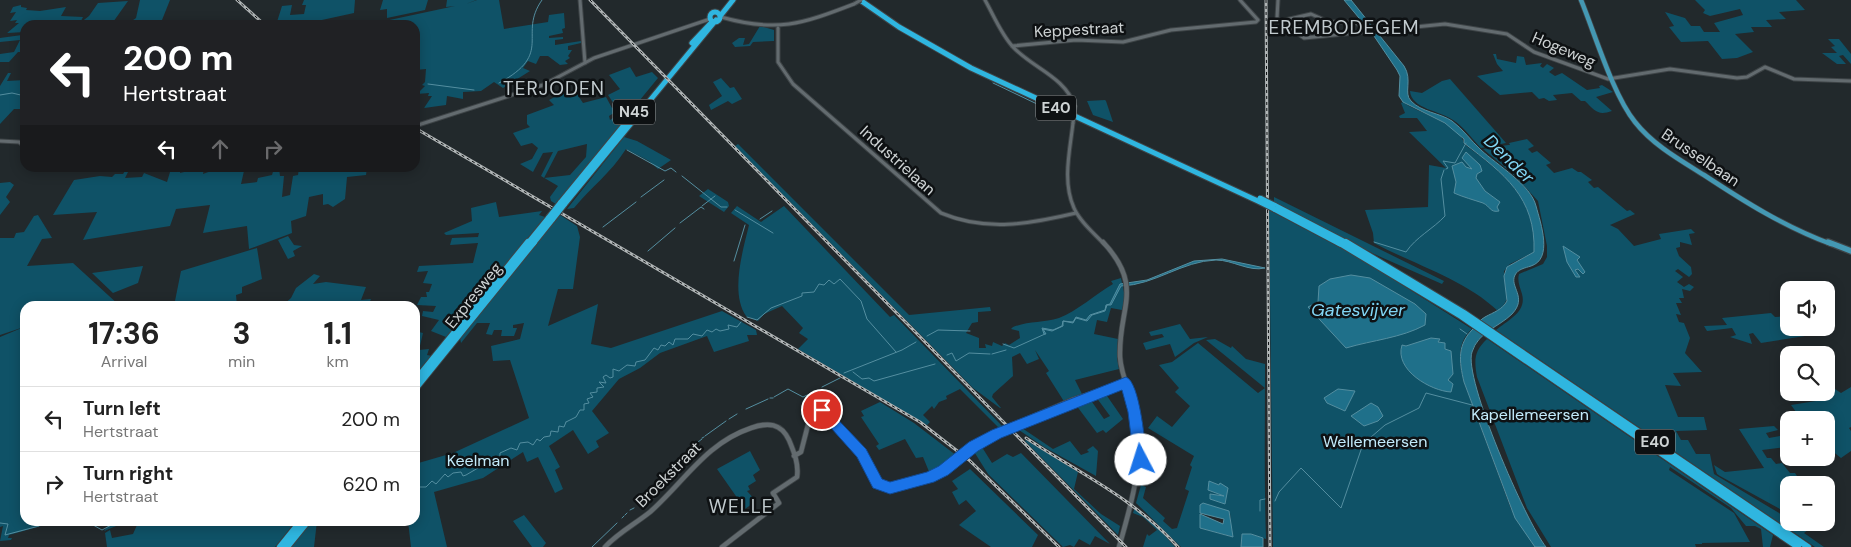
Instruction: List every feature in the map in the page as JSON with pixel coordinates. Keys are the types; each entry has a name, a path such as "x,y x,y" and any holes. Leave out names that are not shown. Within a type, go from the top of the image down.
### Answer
{"highway":[{"name":"N45","path":"716,18 728,0"},
{"name":"N45","path":"551,218 716,18 733,0"},
{"name":"E40","path":"860,0 899,27 971,68 1260,200"},
{"name":"E40","path":"866,0 926,39 976,66 1260,200 1366,255 1462,314 1808,547"},
{"name":"Expresweg","path":"420,375 551,218"},
{"name":"Expresweg","path":"420,383 551,218"},
{"name":"E40","path":"1499,339 1798,547"},
{"path":"280,547 297,526"},
{"path":"287,547 304,526"}],"main road":[{"name":"Brusselbaan","path":"1581,0 1613,79 1634,121 1666,151 1768,216 1805,234 1851,251"}],"street":[{"path":"580,0 585,63"},
{"path":"420,125 548,83 585,63 698,22 716,18 778,28 798,25 860,0"},
{"path":"985,0 997,22 1014,46 1067,89 1075,106 1067,182 1077,215 1110,249 1127,284 1128,298 1120,355 1138,433 1141,466 1119,547"},
{"name":"Keppestraat","path":"1014,46 1076,40 1123,42 1165,30 1256,22 1258,20 1240,0"},
{"name":"Hogeweg","path":"1278,0 1277,18 1304,38 1445,24 1500,33 1534,52 1601,78 1613,79"},
{"path":"1281,21 1301,14 1321,15 1329,22 1356,22 1366,31"},
{"name":"Industrielaan","path":"778,28 777,55 783,72 794,84 938,211 959,221 984,226 1077,215"},
{"path":"1613,79 1668,69 1737,78 1747,77 1765,67 1794,79 1851,81"},
{"path":"0,141 20,143"},
{"path":"722,547 779,503 773,493 794,480 798,473 794,456 801,452 809,421 820,408 864,458 881,487 892,488 925,479 944,470 973,446 996,434 1126,382"},
{"name":"Broekstraat","path":"605,547 618,534 655,507 698,459 741,430 763,424 777,424 785,433 794,456"}],"green space":[{"path":"140,0 170,0 162,20 133,20 136,18"},
{"path":"304,0 355,0 354,13 322,20 278,20 282,6 292,5 290,15 304,14 306,5 302,5"},
{"path":"383,0 428,0 425,10 387,18 387,9 380,10"},
{"path":"447,0 476,0 466,4 477,0 499,0 504,29 548,22 549,15 564,13 565,28 562,29 563,33 549,36 549,38 563,37 563,39 555,40 555,45 581,41 581,43 568,46 568,50 572,50 568,56 570,58 565,61 568,64 560,65 548,56 540,56 536,64 528,61 523,68 530,71 503,88 494,82 481,91 463,92 463,99 447,96 446,105 424,108 432,96 428,96 429,93 420,94 425,86 422,85 425,82 426,69 420,70 420,20 389,20 455,6 446,7"},
{"path":"1695,0 1796,0 1805,10 1779,12 1786,19 1766,20 1772,27 1751,27 1754,32 1735,34 1753,52 1737,58 1722,59 1708,41 1681,42 1669,27 1674,26 1665,12 1685,18 1691,26 1700,26 1704,32 1720,32 1714,23 1743,15 1740,9 1710,16 1703,13 1705,10"},
{"path":"128,1 115,20 84,20 98,3"},
{"path":"21,5 21,7 27,8 26,10 40,11 66,7 61,16 83,17 82,20 20,20 20,32 7,33 19,23 15,23 17,20 10,21 16,12 10,13 13,7"},
{"path":"760,26 774,30 774,41 753,42 750,46 735,47 732,43 739,38 745,38 743,45 749,44"},
{"path":"20,35 20,40 0,42 0,38"},
{"path":"1828,39 1839,39 1851,54 1851,64 1843,55 1839,56 1846,64 1837,64 1822,53 1837,53 1831,47 1835,46"},
{"path":"20,40 20,52 9,62 0,62 0,54 14,52"},
{"path":"1493,54 1496,54 1497,59 1516,63 1517,56 1524,57 1526,65 1542,63 1540,66 1543,68 1547,64 1554,68 1549,72 1555,76 1562,73 1587,90 1600,88 1599,86 1602,85 1613,92 1596,97 1612,111 1597,112 1572,93 1553,95 1557,100 1549,101 1544,98 1539,99 1532,92 1500,95 1477,76 1503,71 1497,64"},
{"path":"630,67 636,77 652,72 658,78 635,106 633,105 627,110 620,109 609,116 610,120 620,113 626,118 556,204 551,201 550,197 558,186 544,178 541,176 553,152 543,153 533,172 520,164 532,159 538,148 532,143 521,146 513,133 530,127 527,124 527,115 554,105 549,100 564,92 572,97 577,94 583,103 606,97 612,108 618,105 614,104 608,95 620,89 609,75","holes":["587,144 586,157 570,175 544,178 558,151"]},
{"path":"8,73 11,73 7,81 20,80 20,109 14,109 0,124 0,86"},
{"path":"721,78 730,88 734,87 742,99 732,104 728,101 711,110 709,105 722,96 713,82"},
{"path":"1450,79 1506,143 1481,148 1457,123 1448,117 1421,106 1412,97 1410,91 1422,93 1442,81"},
{"path":"1105,100 1113,122 1093,115 1087,101"},
{"path":"1403,102 1456,131 1464,144 1492,166 1515,189 1530,216 1534,252 1510,264 1504,271 1507,296 1503,306 1498,311 1485,300 1455,281 1374,243 1373,233 1365,210 1428,207 1429,165 1446,168 1409,132 1427,131 1417,118 1400,118 1399,116 1405,113 1401,103"},
{"path":"624,137 637,141 671,160 658,169 649,161 626,149 614,166 574,208 567,209"},
{"path":"1527,139 1534,146 1528,149 1532,153 1537,151 1551,163 1546,165 1554,173 1572,168 1581,172 1592,180 1588,182 1594,188 1598,187 1627,211 1630,210 1635,214 1610,225 1618,229 1634,246 1661,239 1659,234 1691,229 1695,233 1689,234 1692,245 1680,242 1680,247 1676,248 1679,256 1691,267 1692,274 1689,277 1678,269 1675,271 1683,277 1677,282 1684,287 1689,284 1694,287 1690,291 1682,289 1684,298 1679,298 1682,303 1676,303 1681,315 1676,314 1679,322 1684,323 1690,338 1685,353 1702,372 1673,373 1681,386 1665,385 1678,417 1704,417 1707,430 1676,431 1681,440 1688,440 1696,454 1710,454 1714,474 1780,514 1780,523 1496,330 1511,319 1522,306 1523,300 1519,274 1543,264 1547,257 1547,246 1538,201 1514,175 1483,149 1510,145 1509,143"},
{"path":"738,144 909,315 990,307 991,311 978,312 978,322 972,323 966,333 979,338 979,348 986,348 985,344 992,346 993,342 1002,346 1005,343 1009,345 1020,338 1019,331 1011,329 1013,327 1053,320 1066,315 1113,284 1111,281 1121,278 1125,297 1122,310 1111,308 1107,322 1097,320 1094,334 1118,339 1117,357 1119,369 1075,380 1083,396 1065,403 1046,373 1049,371 1035,350 1039,359 1027,364 1020,353 1012,357 1013,376 993,394 992,397 1000,408 973,388 735,146"},
{"path":"128,172 125,178 142,177 144,173 167,182 170,172 203,172 203,174 208,172 244,172 241,184 257,182 258,178 272,175 273,172 280,172 280,176 284,176 282,197 290,195 293,176 298,175 298,172 366,172 366,175 347,177 345,199 333,207 328,204 323,205 323,194 309,197 306,216 291,221 292,233 249,249 247,226 203,233 210,205 176,209 170,226 83,240 97,212 53,215 74,180 100,176 112,177 115,174"},
{"path":"10,182 14,185 6,197 10,202 0,215 0,183"},
{"path":"708,189 728,202 729,206 724,212 699,196"},
{"path":"1274,197 1444,281 1442,284 1374,254 1274,202"},
{"path":"496,202 499,217 542,211 539,215 545,217 446,337 431,331 439,320 422,316 423,311 433,312 436,306 420,305 421,297 427,297 426,292 429,292 432,284 423,283 428,271 417,272 419,266 473,263 478,243 450,245 452,238 478,237 479,233 446,235 444,233 472,221 471,208"},
{"path":"737,206 761,222 784,206 890,317 894,315 1005,429 1001,430 960,389 946,396 947,399 939,402 934,409 932,406 923,415 930,422 927,425 798,349 808,339 799,333 803,328 782,306 764,314 758,321 746,316 741,307 738,284 741,259 749,225 731,213"},
{"name":"Wellemeersen","path":"1269,210 1358,257 1472,329 1461,347 1460,361 1464,382 1511,509 1535,547 1273,547"},
{"path":"38,215 52,238 42,239 27,266 73,263 115,301 20,301 20,328 0,335 0,238 14,238 16,233 24,232 34,216"},
{"name":"Keelman","path":"560,215 577,226 580,237 573,289 558,289 548,326 598,304 591,344 611,348 722,311 756,330 757,335 747,335 749,341 714,352 707,336 660,353 640,368 619,379 592,411 609,433 596,441 599,447 588,454 573,430 549,446 560,467 555,470 563,489 555,493 538,457 527,462 523,452 483,478 434,492 447,547 411,547 409,526 420,526 420,463 453,453 529,418 510,360 493,361 491,346 520,339 524,323 513,325 513,328 517,328 514,336 501,336 502,330 494,330 492,335 486,334 490,323 477,323 461,343 460,338"},
{"path":"288,236 294,245 302,246 293,251 295,256 288,259 278,240"},
{"path":"257,248 262,279 242,287 242,293 236,295 237,301 175,301 181,271"},
{"path":"143,266 138,283 113,293 92,273"},
{"path":"314,274 320,276 313,284 326,282 366,287 361,300 371,299 370,301 288,301 296,288"},
{"path":"1771,313 1775,317 1780,317 1780,336 1805,336 1761,343 1753,333 1749,334 1752,344 1730,337 1736,335 1732,328 1707,331 1704,326 1727,325 1722,318"},
{"path":"1180,324 1190,339 1208,337 1194,343 1175,357 1170,344 1146,350 1143,343 1164,337 1162,334 1151,336 1149,332"},
{"path":"20,329 20,526 41,526 9,535 8,538 12,538 11,540 0,541 3,526 0,527 0,337"},
{"path":"420,332 423,333 420,346"},
{"path":"1215,339 1231,348 1232,346 1246,359 1265,364 1265,388 1206,340"},
{"name":"Kapellemeersen","path":"1487,339 1773,535 1770,547 1763,547 1761,529 1755,526 1746,526 1731,508 1670,467 1669,470 1734,513 1750,542 1702,543 1695,544 1696,547 1551,547 1527,508 1477,377 1475,366 1477,352"},
{"path":"1198,343 1258,393 1265,388 1266,539 1251,534 1242,534 1241,547 1181,547 1136,503 1141,485 1146,487 1143,498 1165,518 1163,521 1172,529 1177,528 1189,491 1185,489 1194,456 1148,428 1157,416 1172,427 1190,406 1175,392 1179,388 1159,365 1172,362","holes":["1200,505 1230,513 1232,537 1200,528"]},
{"path":"429,349 427,355 432,356 420,369 420,350"},
{"path":"1851,387 1851,427 1849,428 1851,431 1851,451 1841,458 1835,453 1835,411 1795,411 1791,405 1816,401 1835,401 1835,389 1841,393"},
{"path":"1105,393 1123,419 1106,433 1103,430 1097,433 1076,405 1090,399 1104,419 1110,416 1096,397"},
{"path":"880,402 914,423 957,456 942,468 930,474 923,457 916,458 905,439 879,450 876,446 879,444 861,417 864,416 861,411"},
{"path":"1019,426 1053,449 1070,441 1081,455 1089,452 1087,450 1093,446 1098,451 1096,476 1044,447 1016,428"},
{"path":"1774,426 1778,430 1766,433 1769,438 1780,436 1780,448 1762,450 1767,458 1771,458 1776,464 1780,463 1780,466 1784,466 1790,473 1795,473 1797,476 1780,476 1780,509 1717,474 1714,465 1725,472 1764,468 1739,429"},
{"path":"1025,441 1078,472 1074,489 1101,514 1120,526 1118,535"},
{"path":"980,444 992,463 1007,454 1013,457 1021,453 1110,544 1095,536 1090,545 1079,539 1074,547 1070,545 1063,547 988,474 973,450"},
{"path":"750,451 760,470 753,475 756,481 748,486 750,490 747,491 756,501 745,509 717,469"},
{"path":"970,469 1038,535 1032,547 991,547 959,525 976,511 966,500 959,505 952,492 958,489 952,481"},
{"path":"1135,507 1152,521 1175,547 1143,547 1147,534 1149,536 1157,530 1143,517 1133,513"},
{"path":"524,515 546,543 543,547 532,547 513,521"},
{"path":"108,526 116,526 104,531"},
{"path":"137,526 292,526 275,547 107,547 105,533 110,530 112,538 133,534"},
{"path":"308,526 316,526 314,547 291,547"},
{"path":"1792,531 1807,531 1804,533 1824,547 1815,547"}],"water":[{"path":"1344,0 1351,0 1404,66 1408,76 1408,94 1411,101 1420,108 1447,118 1456,124 1481,150 1528,190 1536,206 1544,240 1542,256 1538,262 1516,273 1514,284 1518,302 1516,308 1507,319 1489,330 1479,339 1472,352 1472,367 1486,419 1498,450 1525,510 1546,547 1535,547 1515,518 1464,382 1460,360 1462,347 1468,334 1482,319 1500,309 1507,301 1504,276 1507,267 1534,252 1530,216 1515,188 1492,165 1464,143 1464,139 1445,123 1403,102 1399,96 1400,76 1397,70 1374,36"},
{"path":"1466,152 1480,165 1482,171 1477,174 1476,178 1485,191 1500,202 1497,207 1499,211 1494,211 1483,203 1454,193 1456,182 1452,166 1462,162 1466,167 1472,169 1462,158"},
{"path":"1563,246 1580,257 1577,260 1585,272 1583,274 1578,269 1575,270 1580,277 1576,277 1567,262"},
{"path":"1222,259 1265,268 1259,269 1216,260 1192,264 1145,282 1121,286 1111,305 1107,305 1105,311 1092,315 1087,321 1076,318 1073,323 1063,321 1073,322 1076,317 1086,320 1090,315 1105,310 1106,305 1110,304 1120,284 1147,280 1194,261"},
{"name":"Gatesvijver","path":"1351,275 1370,278 1415,304 1426,314 1425,325 1397,336 1346,348 1308,307 1318,302 1319,286 1330,279"},
{"path":"1063,321 1063,326 1052,331 1043,329 1046,334 1044,334 1042,328 1053,330 1062,326"},
{"path":"1431,338 1440,339 1438,342 1445,343 1445,349 1451,351 1453,374 1448,380 1453,384 1451,392 1434,388 1416,378 1403,363 1402,345 1406,346"},
{"path":"1338,389 1355,391 1345,411 1327,403 1324,398"},
{"path":"1371,403 1378,407 1383,416 1378,421 1364,426 1351,416"},
{"path":"1209,481 1219,485 1220,483 1228,488 1225,504 1210,499 1210,494 1224,496 1208,490"},
{"path":"1203,503 1229,511 1233,537 1200,528 1200,514 1223,524 1224,519 1200,513 1200,505"},
{"path":"1242,534 1251,534 1263,538 1263,547 1241,547"}],"waterway":[{"path":"499,83 516,72 526,62 531,53 535,12 542,0"},
{"path":"993,83 1037,104"},
{"path":"428,84 474,90"},
{"path":"0,95 12,93 20,95"},
{"path":"1446,169 1448,168 1443,161 1455,163 1466,143"},
{"path":"627,150 665,171 671,168 676,172"},
{"path":"1374,242 1406,252 1445,216 1441,179 1444,170"},
{"path":"682,176 711,199"},
{"path":"641,197 664,180"},
{"path":"711,199 715,196"},
{"path":"702,206 711,199"},
{"path":"711,199 721,207 727,207"},
{"path":"603,227 636,202"},
{"path":"680,223 701,207 704,209"},
{"path":"735,210 773,233"},
{"path":"760,219 772,211"},
{"path":"734,261 745,225"},
{"path":"648,251 675,228"},
{"path":"747,317 757,320 771,308 802,296 802,293 814,292 819,284 824,285 829,280 834,284 840,279 861,301 867,319 896,352"},
{"path":"420,487 426,487 432,481 436,484 445,474 448,477 453,473 461,472 463,476 466,475 495,458 500,458 500,453 511,448 517,450 520,443 528,442 533,445 537,439 540,441 544,437 550,436 551,431 558,432 559,426 564,427 566,422 576,417 580,410 584,410 584,404 589,403 587,399 593,397 590,393 597,392 597,388 604,387 599,382 606,383 603,377 606,375 610,378 613,377 613,369 619,371 627,365 635,366 636,362 645,360 654,348 658,350 661,345 665,346 669,342 673,345 675,339 688,339 693,334 702,336 707,330 712,332 716,329 720,331 729,329 728,325 737,327 741,322"},
{"path":"1460,329 1467,334"},
{"path":"927,336 938,330 970,331"},
{"path":"1003,344 1014,348 1045,334"},
{"path":"844,373 902,350 916,342"},
{"path":"992,354 1006,350"},
{"path":"947,355 952,353 956,361 969,353 990,354"},
{"path":"853,372 862,379 869,378 874,381 935,364"},
{"path":"822,387 840,378"},
{"path":"774,397 788,389 803,397 818,390"},
{"path":"1275,501 1279,492 1301,468 1341,508 1363,444 1385,425 1419,408 1426,393 1472,405"},
{"path":"746,409 768,399"},
{"path":"729,419 737,414"},
{"path":"705,436 726,421"},
{"path":"698,442 702,439"},
{"path":"690,450 697,443"},
{"path":"661,479 682,457"},
{"path":"641,502 659,481"},
{"path":"1260,511 1260,500 1265,499"},
{"path":"630,510 634,508"},
{"path":"0,523 8,524 5,535 39,526"},
{"path":"592,547 617,523"},
{"path":"95,526 102,530 109,526"}],"railway":[{"path":"237,0 259,20"},
{"path":"590,0 1126,547"},
{"path":"1266,0 1270,547"},
{"path":"420,131 920,422 969,460 1059,547"},
{"path":"1026,438 1125,501 1144,515 1178,547"}],"district":[{"name":"EREMBODEGEM","path":"1344,27"},
{"name":"TERJODEN","path":"554,88"},
{"name":"WELLE","path":"741,506"}],"route":[{"path":"822,410 861,453 877,483 881,487 892,488 930,478 944,470 973,446 996,434 1126,382 1134,412 1141,460"}],"water label":[{"name":"Dender","path":"1509,159"}]}
